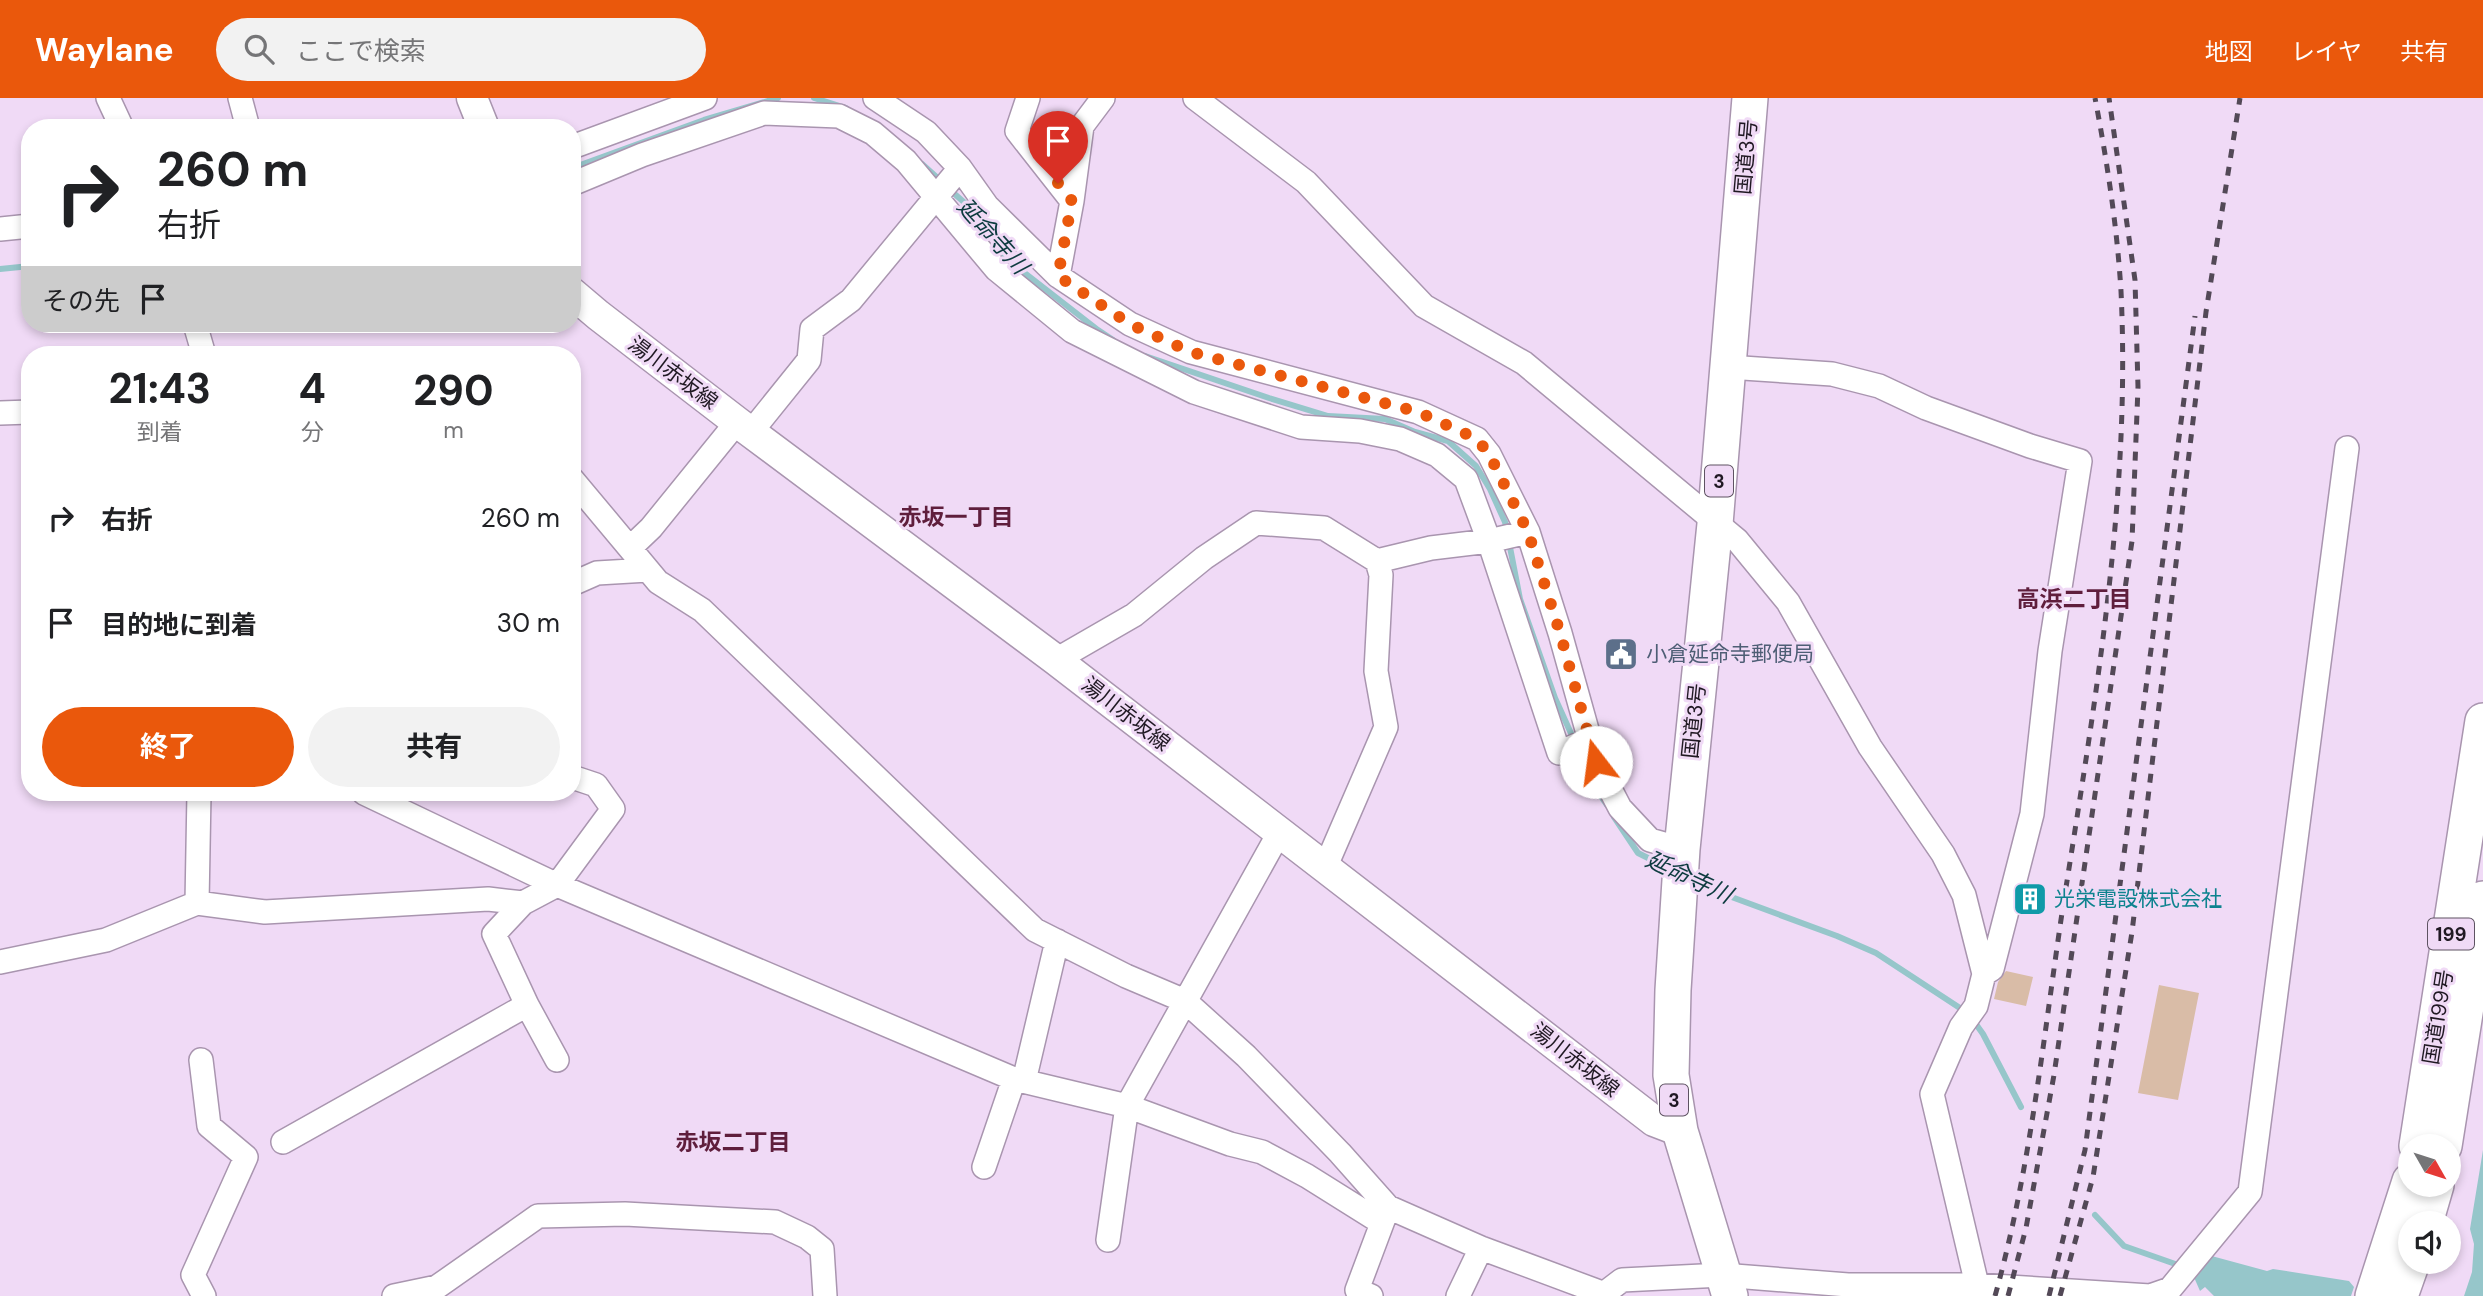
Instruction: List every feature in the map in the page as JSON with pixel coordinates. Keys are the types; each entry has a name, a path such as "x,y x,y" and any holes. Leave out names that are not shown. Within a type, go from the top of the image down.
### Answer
{"highway":[{"name":"国道3号","path":"1726,1285 1680,1131 1671,1075 1673,990 1681,869 1715,524 1751,98"},
{"name":"国道199号","path":"2419,1134 2483,721"},
{"name":"国道199号","path":"2446,1134 2483,900"},
{"path":"2388,1294 2407,1197"},
{"path":"2388,1294 2403,1274"}],"main road":[{"path":"472,98 480,119"},
{"name":"湯川赤坂線","path":"581,301 744,427 1056,660 1654,1121 1680,1131"}],"street":[{"path":"108,98 118,119"},
{"path":"240,98 246,119"},
{"path":"581,144 705,98"},
{"path":"875,98 926,132 960,168 987,206 1058,276 1130,324 1191,352 1418,412 1477,439 1489,454 1528,532 1596,762 1620,808 1681,869"},
{"path":"1028,98 1017,131 1072,201"},
{"path":"1058,276 1082,126 1103,98"},
{"path":"1195,98 1306,182 1424,306 1524,363 1737,540 1788,602 1870,747 1943,854 1964,895 1984,974 1976,1006 1961,1027 1932,1094 1977,1285"},
{"path":"581,180 642,155 764,113 839,117 873,133 906,161 939,197 996,269 1073,331 1194,392 1301,426 1360,431 1400,439 1437,454 1466,479 1559,753 1590,739"},
{"path":"630,548 809,360 812,329 851,300 939,197 960,168"},
{"path":"0,229 21,227"},
{"path":"1225,402 1241,365"},
{"path":"1728,367 1832,373 1879,386 1926,408 2080,461 2050,651 2032,814 1992,970 1984,974"},
{"path":"0,413 21,412"},
{"path":"381,801 558,885 1019,1080 1127,1106 1219,1140 1262,1152 1385,1215 1481,1248 1602,1295 1622,1280 1726,1285 1977,1285 2150,1296 2170,1289 2250,1192 2347,448"},
{"path":"581,490 658,582 702,610 1035,930 1126,976 1185,1001 1246,1056 1340,1153 1385,1215"},
{"path":"1056,660 1134,614 1204,558 1256,523 1324,528 1377,561 1381,575 1376,671 1386,727 1325,868"},
{"path":"1377,561 1431,548 1489,541 1528,532"},
{"path":"581,580 597,573 648,570"},
{"path":"1518,632 1557,624"},
{"path":"557,1060 527,1005 494,934 523,903 558,885 613,809 596,785 581,780"},
{"path":"197,903 199,801"},
{"path":"1108,1240 1127,1106 1279,833"},
{"path":"0,962 106,940 197,903 265,912 488,899 523,903"},
{"path":"984,1167 1019,1080 1057,941"},
{"path":"283,1142 527,1005"},
{"path":"201,1060 209,1126 246,1157 193,1275 204,1296"},
{"path":"394,1296 437,1287 538,1216 625,1214 775,1222 807,1237 822,1249 825,1296"},
{"path":"1371,1296 1357,1290 1385,1215"},
{"path":"1458,1296 1481,1248"}],"shaded area":[{"path":"2483,1150 2483,1296 2464,1296 2472,1272 2474,1244 2470,1229"},
{"path":"2208,1255 2267,1271 2273,1269 2349,1281 2354,1287 2351,1296 2214,1296 2205,1287 2200,1291 2193,1275"}],"building":[{"name":"光栄電設株式会社","path":"2028,885 2043,887 2040,914 2021,912"},
{"path":"2006,971 2033,977 2026,1006 1994,999 1998,982"},
{"path":"2159,985 2199,993 2178,1100 2138,1093"}],"waterway":[{"name":"延命寺川","path":"581,165 704,120 778,98"},
{"name":"延命寺川","path":"814,98 846,108"},
{"name":"延命寺川","path":"922,164 942,182"},
{"name":"延命寺川","path":"950,190 973,210 1008,260 1113,340"},
{"name":"延命寺川","path":"0,269 21,267"},
{"name":"延命寺川","path":"1145,356 1328,416 1385,419 1415,432 1448,441 1476,466 1490,489 1507,531"},
{"name":"延命寺川","path":"1509,542 1520,599 1555,698 1574,740"},
{"name":"延命寺川","path":"1577,751 1582,768 1607,805"},
{"name":"延命寺川","path":"1614,817 1638,853 1668,868"},
{"name":"延命寺川","path":"1691,879 1876,953 1966,1012"},
{"name":"延命寺川","path":"1973,1020 2021,1107"},
{"name":"延命寺川","path":"2095,1215 2124,1246 2181,1266"}],"railway":[{"path":"1995,1296 2027,1154 2097,681 2115,525 2123,369 2121,291 2111,194 2095,98"},
{"path":"2008,1296 2026,1228 2054,1075 2132,541 2138,387 2135,280 2109,98"},
{"path":"2060,1296 2093,1177 2132,932 2206,312 2240,98"},
{"path":"2049,1296 2085,1150 2195,316"}],"place":[{"name":"小倉延命寺郵便局","path":"1621,654"},
{"name":"光栄電設株式会社","path":"2030,899"}],"district":[{"name":"赤坂一丁目","path":"956,517"},
{"name":"高浜二丁目","path":"2074,599"},
{"name":"赤坂二丁目","path":"733,1142"}],"route":[{"path":"1058,183 1072,201 1058,276 1130,324 1191,352 1418,412 1477,439 1489,454 1528,532 1596,762"}]}
